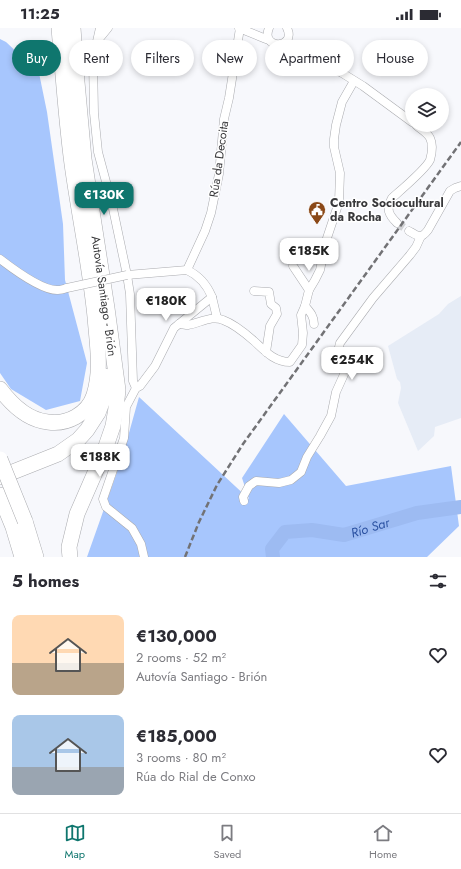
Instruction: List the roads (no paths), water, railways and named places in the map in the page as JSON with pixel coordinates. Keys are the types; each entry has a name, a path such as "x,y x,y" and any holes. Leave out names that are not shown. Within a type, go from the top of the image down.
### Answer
{"highway":[{"name":"Autovía Santiago - Brión","path":"59,28 72,165 93,299"},
{"name":"Autovía Santiago - Brión","path":"70,557 69,547 77,514 104,452 113,426 118,390 84,158 73,28"},
{"path":"0,389 16,407 27,416 39,421 54,423 67,421 78,416 86,409 94,396 98,377 98,347 93,299"},
{"path":"0,478 58,454 78,440 87,430 98,413 104,397 105,367 98,319 93,299"},
{"path":"0,485 61,461 84,445 95,434 104,421 109,407 115,373"},
{"path":"0,460 22,557"},
{"path":"0,495 15,526 36,557"},
{"path":"0,514 15,526 17,557"}],"street":[{"path":"97,40 100,28"},
{"path":"98,40 108,28"},
{"path":"240,28 269,40"},
{"name":"Rúa da Decoita","path":"187,270 211,213 220,174 224,119 229,98 240,28"},
{"path":"269,28 267,33 269,40"},
{"path":"287,28 289,36 287,40"},
{"path":"93,76 94,113 98,152 112,204 130,294 133,381 136,388"},
{"path":"345,76 405,117"},
{"path":"179,324 186,325 217,318 233,325 266,352 282,362 290,362 302,345 303,333 301,315 305,306 308,290 320,270 327,238 339,202 340,173 334,147 334,139 342,102 354,81"},
{"path":"397,223 390,216 388,208 392,198 428,164 430,160 432,147 430,138 425,132"},
{"path":"244,501 243,496 249,486 256,481 278,483 291,480 301,472 307,457 331,416 336,392 346,370 346,361 339,347 342,339 373,298 416,247 421,236 428,230 450,192 461,186"},
{"path":"410,231 417,236 421,236"},
{"path":"0,260 40,286 57,290 127,275 187,270 194,273 208,288 212,297 217,318"},
{"path":"293,266 308,290"},
{"path":"254,291 269,292 271,304 276,308 277,314 270,326 266,352"},
{"path":"144,557 141,544 132,528 106,507 103,499 124,438 126,407 136,388 140,386 155,366 174,328 212,297"},
{"path":"305,306 314,318 314,324"}],"waterway":[{"name":"Río Sar","path":"273,557 272,549 285,532 312,530 344,535 417,513 461,507"}],"tunnel":[{"path":"397,223 409,231"}],"railway":[{"path":"185,557 199,522 217,485 243,444 461,142"}],"place":[{"name":"Centro Sociocultural da Rocha","path":"317,225"}]}
